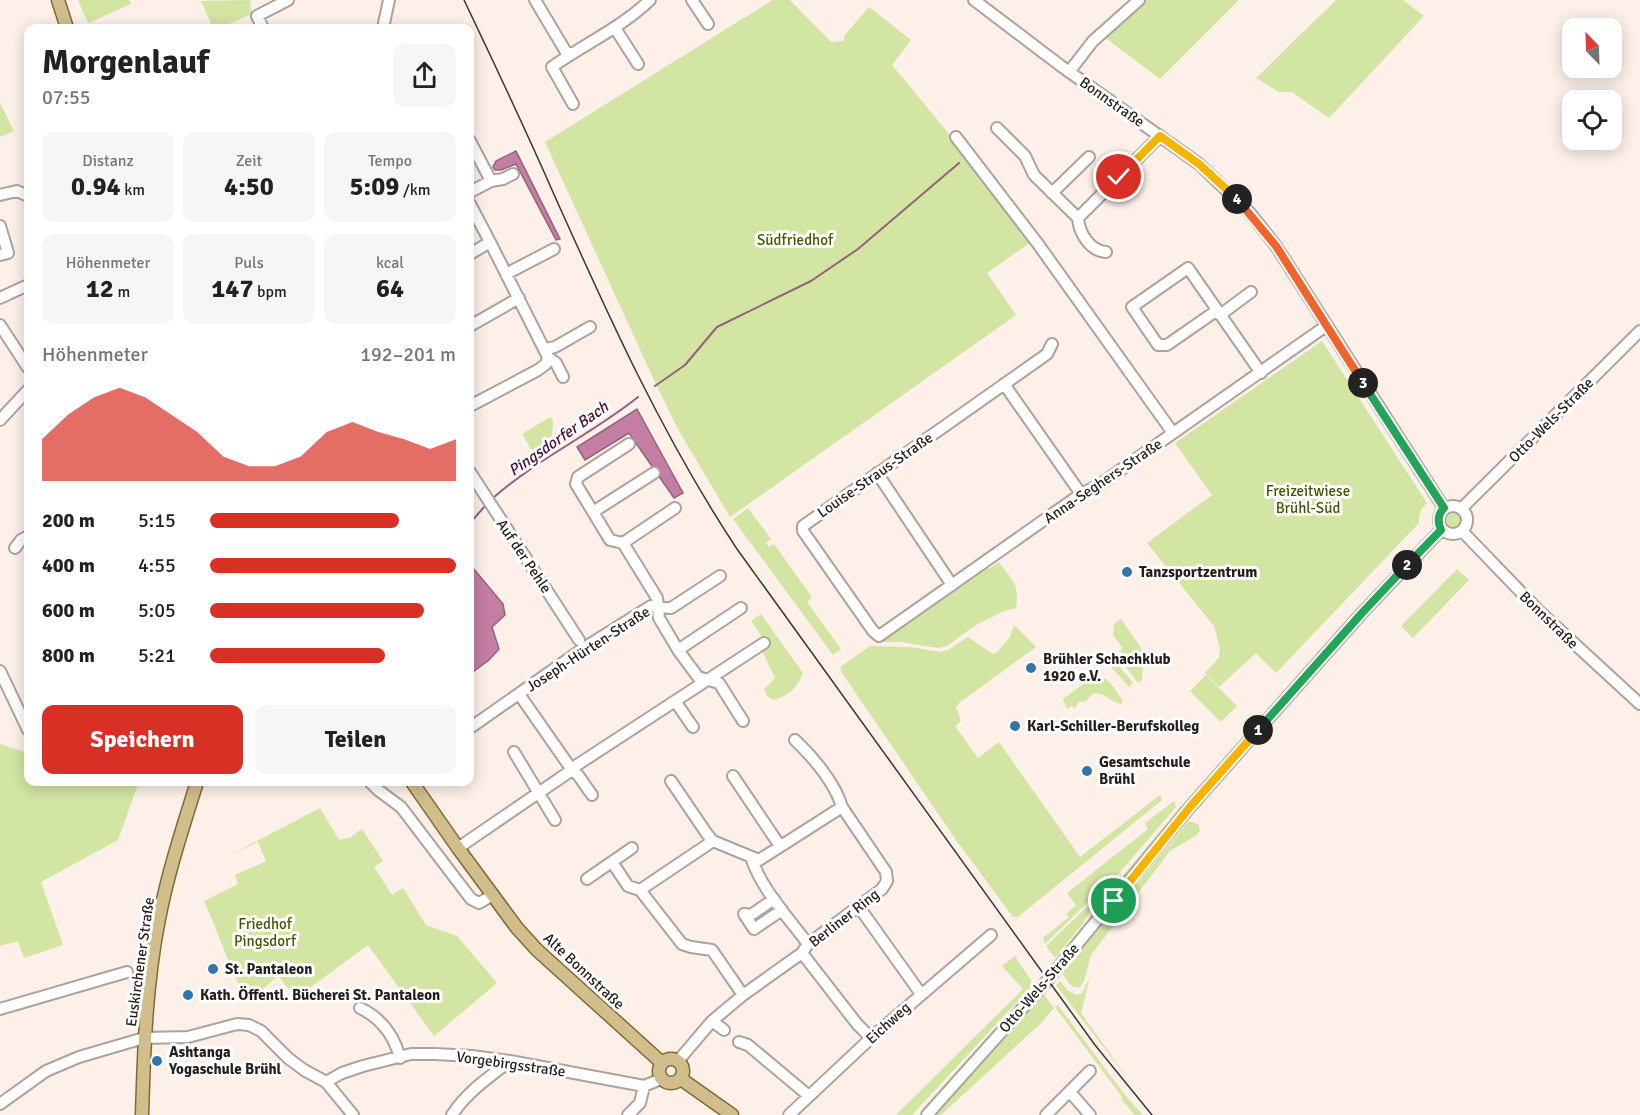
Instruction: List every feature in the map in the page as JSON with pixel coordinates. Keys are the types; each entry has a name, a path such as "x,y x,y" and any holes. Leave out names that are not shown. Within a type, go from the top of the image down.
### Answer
{"main road":[{"path":"58,0 66,24"},
{"name":"Euskirchener Straße","path":"142,1115 144,1038 160,911 178,841 196,786"},
{"name":"Alte Bonnstraße","path":"415,786 517,928 537,950 662,1063"},
{"path":"670,1059 678,1061 683,1068 681,1079 671,1083 661,1079 659,1069 662,1063 670,1059"},
{"path":"681,1079 732,1115"}],"street":[{"path":"261,24 257,16 288,0"},
{"path":"384,24 389,0"},
{"path":"535,0 566,52 570,54"},
{"path":"573,104 552,67 615,28 650,0"},
{"path":"692,0 708,24"},
{"name":"Bonnstraße","path":"974,0 1069,72 1204,168 1250,213 1276,246 1444,508"},
{"path":"1069,72 1093,41 1139,0"},
{"path":"615,28 638,64"},
{"path":"997,128 1025,156 1032,172 1078,218 1082,233 1093,248 1106,252"},
{"path":"1078,218 1160,136"},
{"path":"956,137 1038,244 1173,434"},
{"path":"474,149 491,181"},
{"path":"1029,162 1035,150"},
{"path":"1052,193 1089,157"},
{"path":"474,190 491,181 513,174"},
{"path":"0,195 17,191 24,194"},
{"path":"474,212 547,353 556,363 563,377"},
{"path":"0,226 8,253 0,255"},
{"path":"474,252 490,242"},
{"path":"506,273 554,249"},
{"path":"1251,292 1218,313 1167,345 1158,345 1132,307 1188,268 1218,313 1261,373"},
{"path":"0,298 24,287"},
{"path":"474,324 519,298"},
{"path":"0,325 24,362"},
{"name":"Anna-Seghers-Straße","path":"879,636 1326,326"},
{"path":"474,404 538,370 546,364 547,353 590,327"},
{"name":"Otto-Wels-Straße","path":"1461,508 1640,331"},
{"name":"Louise-Straus-Straße","path":"879,636 803,531 803,526 1047,354 1052,344"},
{"path":"1004,384 1081,494"},
{"path":"0,420 24,393"},
{"path":"629,444 578,477 576,484 610,540 623,543 657,598 659,613"},
{"path":"593,512 654,473"},
{"path":"877,473 952,585"},
{"name":"Auf der Pehle","path":"474,478 579,640"},
{"path":"1453,506 1461,508 1467,520 1462,531 1449,534 1441,530 1439,516 1444,508 1453,506"},
{"path":"623,543 675,508"},
{"name":"Otto-Wels-Straße","path":"927,1115 1054,973 1190,807 1362,613 1441,530"},
{"name":"Bonnstraße","path":"1462,531 1540,612 1640,704"},
{"path":"15,548 24,538"},
{"name":"Joseph-Hürten-Straße","path":"659,613 671,608 720,576"},
{"name":"Joseph-Hürten-Straße","path":"474,725 584,648 651,606 659,613 678,650 699,677 718,683 743,721"},
{"path":"678,650 741,608"},
{"path":"458,848 572,771 577,765 764,643"},
{"path":"0,671 24,722"},
{"name":"Joseph-Hürten-Straße","path":"519,694 572,771 578,775 592,795"},
{"path":"675,701 693,727"},
{"name":"Berliner Ring","path":"678,1061 712,1021 882,889 887,880 886,872 842,807 839,796 807,752 795,740"},
{"path":"514,752 555,820"},
{"path":"733,776 780,846"},
{"path":"671,781 713,841 759,860 842,807"},
{"path":"374,786 401,807 471,899 479,903 493,895"},
{"path":"640,890 713,841"},
{"path":"587,879 632,848"},
{"path":"751,857 754,868 805,948 856,1024 871,1038"},
{"path":"612,862 628,886 640,890 682,944 711,950 743,995"},
{"path":"774,899 751,915 744,914 754,928 782,910"},
{"path":"859,907 921,994"},
{"name":"Eichweg","path":"789,1115 871,1038 991,935"},
{"path":"0,1009 127,972"},
{"path":"360,1008 374,1015 396,1042 400,1058"},
{"path":"712,1021 724,1030"},
{"path":"0,1104 60,1064 144,1038 188,1037 237,1024 249,1025 261,1031 304,1070 326,1082 353,1115"},
{"path":"739,1042 748,1045 809,1096"},
{"name":"Vorgebirgsstraße","path":"326,1082 342,1073 411,1054 435,1054 510,1061 644,1086"},
{"path":"452,1115 473,1091 510,1061"},
{"name":"Otto-Wels-Straße","path":"919,1115 969,1068"},
{"path":"1046,1115 1090,1071"},
{"path":"628,1115 640,1103 644,1086 661,1079"},
{"path":"1070,1092 1090,1115"}],"green space":[{"path":"78,0 129,0 131,4 88,23"},
{"path":"250,0 252,14 229,24 211,24 201,1"},
{"name":"Südfriedhof","path":"773,0 790,0 831,42 844,41 844,36 869,7 911,40 892,65 968,157 1032,241 987,273 1016,315 730,517 679,431 545,142"},
{"path":"1144,0 1239,0 1160,79 1103,36"},
{"path":"1336,0 1403,0 1424,16 1329,118 1292,92 1279,92 1256,78"},
{"path":"0,103 14,131 0,137"},
{"name":"Freizeitwiese Brühl-Süd","path":"1322,341 1427,503 1420,512 1419,523 1276,673 1256,653 1219,687 1205,673 1220,657 1214,626 1147,543 1212,495 1175,443"},
{"path":"550,417 553,420 552,436 534,454 522,434"},
{"path":"748,508 771,539 766,543 769,547 774,544 812,597 807,602 841,649 833,655 733,519"},
{"path":"1453,511 1459,514 1462,520 1459,526 1453,529 1447,526 1444,520 1447,514"},
{"path":"999,562 1016,588 1016,608 1004,611 974,626 947,646 938,648 900,642 875,642 986,565 989,569"},
{"path":"1457,569 1469,580 1413,638 1401,626"},
{"path":"761,614 803,673 791,691 773,700 767,696 764,689 775,678 762,651 768,646 751,621"},
{"path":"1121,619 1144,655 1142,680 1138,683 1119,658 1122,647 1113,635 1114,624"},
{"path":"1014,625 1036,647 956,707 961,721 955,726 978,758 999,742 1080,857 1160,795 1162,800 1018,917 1013,917 956,840 840,667 870,646 910,647 940,652 948,650 968,637 993,654 1010,637"},
{"path":"1112,657 1133,683 1129,687 1110,666"},
{"path":"1206,675 1237,706 1221,722 1190,691"},
{"path":"1094,676 1104,678 1111,684 1123,701 1121,704 1101,694 1093,693 1086,701 1078,702 1075,709 1072,706 1067,709 1063,699"},
{"path":"0,744 24,752 24,786 138,786 118,840 41,882 63,945 24,958 18,941 0,946"},
{"path":"1174,801 1176,807 1103,892 1091,899 1045,944 1043,938 1069,917 1066,914 1076,905 1067,893 1148,829 1145,823"},
{"path":"1181,806 1182,809 1117,886 1116,884"},
{"name":"Friedhof Pingsdorf","path":"320,808 339,840 349,838 362,829 383,861 374,867 392,895 403,888 426,925 457,936 497,983 434,1036 368,945 296,998 278,976 247,1002 204,901 238,884 235,875 266,861 258,842 230,855"},
{"path":"1189,821 1198,824 1200,830 1197,835 1170,851 1091,955 1084,981 1080,987 1071,985 1062,973"},
{"path":"1094,900 1096,901 1082,925 1055,958 1046,946"},
{"path":"1015,956 1032,982 1028,990 912,1115 896,1115 1023,989 1002,966"},
{"path":"1090,977 1081,1013 1131,1083 1056,985 1060,981 1067,990 1077,995 1082,993"},
{"path":"1042,992 1054,1008 1040,1024 941,1115 937,1115 939,1108"},
{"path":"1058,1005 1125,1095 1143,1115 1135,1115 1121,1099 1122,1097 1055,1007"}],"shaded area":[{"path":"516,151 560,239 556,240 516,164 501,170 495,170 493,167 496,161"},
{"path":"637,409 683,493 674,498 629,433 585,460 577,447"},
{"path":"474,569 503,604 505,615 492,627 499,649 474,671"}],"waterway":[{"name":"Pingsdorfer Bach","path":"655,386 685,365 717,327 811,281 858,249 959,163"},
{"name":"Pingsdorfer Bach","path":"493,498 528,471 638,397"},
{"name":"Pingsdorfer Bach","path":"474,518 485,506"}],"tram line":[{"path":"464,0 615,328 684,463 710,506 737,549 1095,1045 1152,1115"}],"place":[{"name":"Tanzsportzentrum","path":"1127,572"},
{"name":"Brühler Schachklub 1920 e.V.","path":"1031,668"},
{"name":"Karl-Schiller-Berufskolleg","path":"1015,726"},
{"name":"Gesamtschule Brühl","path":"1087,771"},
{"name":"St. Pantaleon","path":"213,969"},
{"name":"Kath. Öffentl. Bücherei St. Pantaleon","path":"188,995"},
{"name":"Ashtanga Yogaschule Brühl","path":"157,1061"}],"route":[{"path":"1114,901 1190,807 1362,613 1441,530 1438,521 1444,508 1276,246 1258,221 1237,199 1209,172 1160,136 1119,177"}]}
